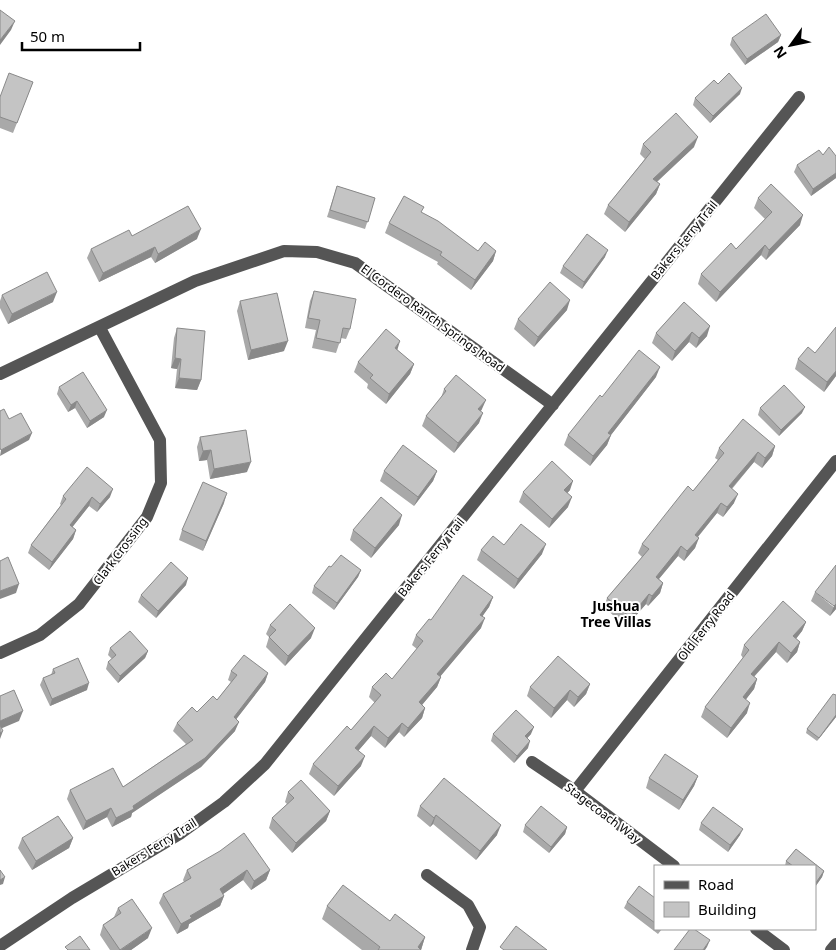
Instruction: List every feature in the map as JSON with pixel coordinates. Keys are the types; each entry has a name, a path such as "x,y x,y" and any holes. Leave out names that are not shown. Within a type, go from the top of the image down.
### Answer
{"street":[{"name":"Bakers Ferry Trail","path":"0,946 72,898 181,833 224,802 265,764 799,97"},
{"name":"El Cordero Ranch Springs Road","path":"0,374 100,328 195,281 284,251 317,252 355,263 553,405"},
{"name":"Clark Crossing","path":"0,653 40,635 79,604 147,517 161,484 160,440 100,328"},
{"name":"Old Ferry Road","path":"575,791 836,460"},
{"name":"Stagecoach Way","path":"532,762 575,791 673,865"},
{"path":"427,875 468,905 480,927 472,950"},
{"path":"757,930 784,950"},
{"path":"831,950 836,944"}],"building":[{"path":"0,10 15,21 0,40"},
{"path":"766,14 781,35 747,59 732,38"},
{"path":"9,73 33,82 17,123 0,117 0,97"},
{"path":"729,73 742,88 713,116 695,98 714,80 718,84"},
{"path":"676,113 698,137 653,179 660,184 629,222 608,205 651,152 643,144"},
{"path":"829,147 836,156 836,173 813,189 797,165 819,150 823,155"},
{"path":"771,184 803,215 769,250 765,245 720,292 701,274 731,243 736,249 772,212 758,198"},
{"path":"337,186 375,198 368,222 330,210"},
{"path":"404,196 424,207 421,212 438,221 478,251 485,242 496,251 475,280 440,255 442,252 389,223"},
{"path":"188,206 201,229 158,254 155,247 103,273 91,249 129,230 132,236"},
{"path":"587,234 608,250 584,282 563,266"},
{"path":"47,272 57,292 12,314 2,295"},
{"path":"550,282 570,300 538,337 518,319"},
{"path":"314,291 356,299 350,329 343,328 340,343 316,338 320,320 308,318"},
{"path":"277,293 288,341 251,350 240,301"},
{"path":"684,302 710,326 699,338 692,332 675,351 656,333"},
{"path":"836,327 836,371 827,382 798,359 808,347 815,353"},
{"path":"177,328 205,331 201,380 179,378 181,359 175,358"},
{"path":"386,329 400,341 395,348 414,364 389,394 370,378 373,375 358,362"},
{"path":"639,350 660,367 608,433 611,435 593,456 568,435 600,395 602,397"},
{"path":"83,372 107,410 90,421 77,401 71,405 59,387"},
{"path":"456,375 486,400 478,409 483,413 458,443 426,416"},
{"path":"784,385 805,407 781,430 760,408"},
{"path":"4,409 9,419 21,413 32,433 1,450 0,411"},
{"path":"743,419 775,446 765,458 758,452 729,486 738,494 727,507 721,503 695,535 699,538 687,551 681,546 656,577 663,583 652,596 649,594 630,617 607,598 649,549 642,544 688,486 693,491 724,453 719,448"},
{"path":"246,430 251,462 214,469 211,450 203,451 200,437"},
{"path":"403,445 437,471 418,497 384,471"},
{"path":"552,461 573,481 564,490 572,497 552,519 523,492"},
{"path":"87,467 113,489 100,504 92,497 70,525 76,530 52,562 31,545 66,499 63,496"},
{"path":"203,482 227,493 206,541 182,530"},
{"path":"381,497 402,515 375,548 353,530"},
{"path":"521,524 546,544 518,579 481,550 493,536 504,545"},
{"path":"341,555 361,570 337,603 314,586 329,566 331,567"},
{"path":"8,557 19,584 0,591 0,561"},
{"path":"171,562 188,578 158,611 141,595"},
{"path":"836,565 836,604 834,606 815,592"},
{"path":"463,575 493,597 480,615 485,618 437,674 441,677 419,702 425,708 408,728 402,723 388,738 374,726 355,748 365,756 338,786 313,764 347,726 351,730 381,695 372,687 386,673 392,679 423,641 416,635 429,619 431,620"},
{"path":"783,601 806,622 793,636 800,642 791,653 779,642 751,674 757,679 743,697 750,703 731,728 705,707 749,650 744,645"},
{"path":"290,604 315,628 288,656 269,637 276,630 270,625"},
{"path":"130,631 148,651 120,676 108,662 116,655 110,648"},
{"path":"244,655 268,673 234,717 239,722 205,758 133,806 134,809 116,818 111,808 86,821 70,790 113,768 123,787 193,740 177,723 192,707 197,712 213,696 217,700 237,675 231,671"},
{"path":"558,656 590,684 578,697 570,690 554,708 530,687"},
{"path":"78,658 89,683 52,699 43,678 55,673 53,669"},
{"path":"14,690 23,711 0,721 0,696"},
{"path":"833,694 836,695 836,715 819,738 807,729"},
{"path":"516,710 534,727 525,736 530,741 517,756 493,734"},
{"path":"665,754 698,776 683,800 649,778"},
{"path":"444,778 501,825 480,851 436,815 434,818 420,806"},
{"path":"301,780 330,811 296,843 272,818 294,798 288,792"},
{"path":"541,806 567,827 551,847 525,825"},
{"path":"713,807 743,829 730,845 701,823"},
{"path":"58,816 73,838 36,861 22,838"},
{"path":"244,833 270,870 254,881 247,870 220,889 224,896 190,916 192,918 181,924 163,894 191,878 187,870 220,851"},
{"path":"796,849 824,871 816,883 816,865 792,865 786,861"},
{"path":"0,870 5,877 0,880"},
{"path":"343,885 390,921 395,914 425,937 418,947 421,950 378,950 380,947 327,906"},
{"path":"639,886 654,897 654,922 627,902"},
{"path":"132,899 152,928 120,950 103,925 121,913 118,908"},
{"path":"516,926 547,950 504,950 500,947"},
{"path":"689,930 695,930 710,940 703,950 674,950"},
{"path":"80,936 90,950 68,950 65,947"}],"district":[{"name":"Jushua Tree Villas","path":"616,614"}]}
